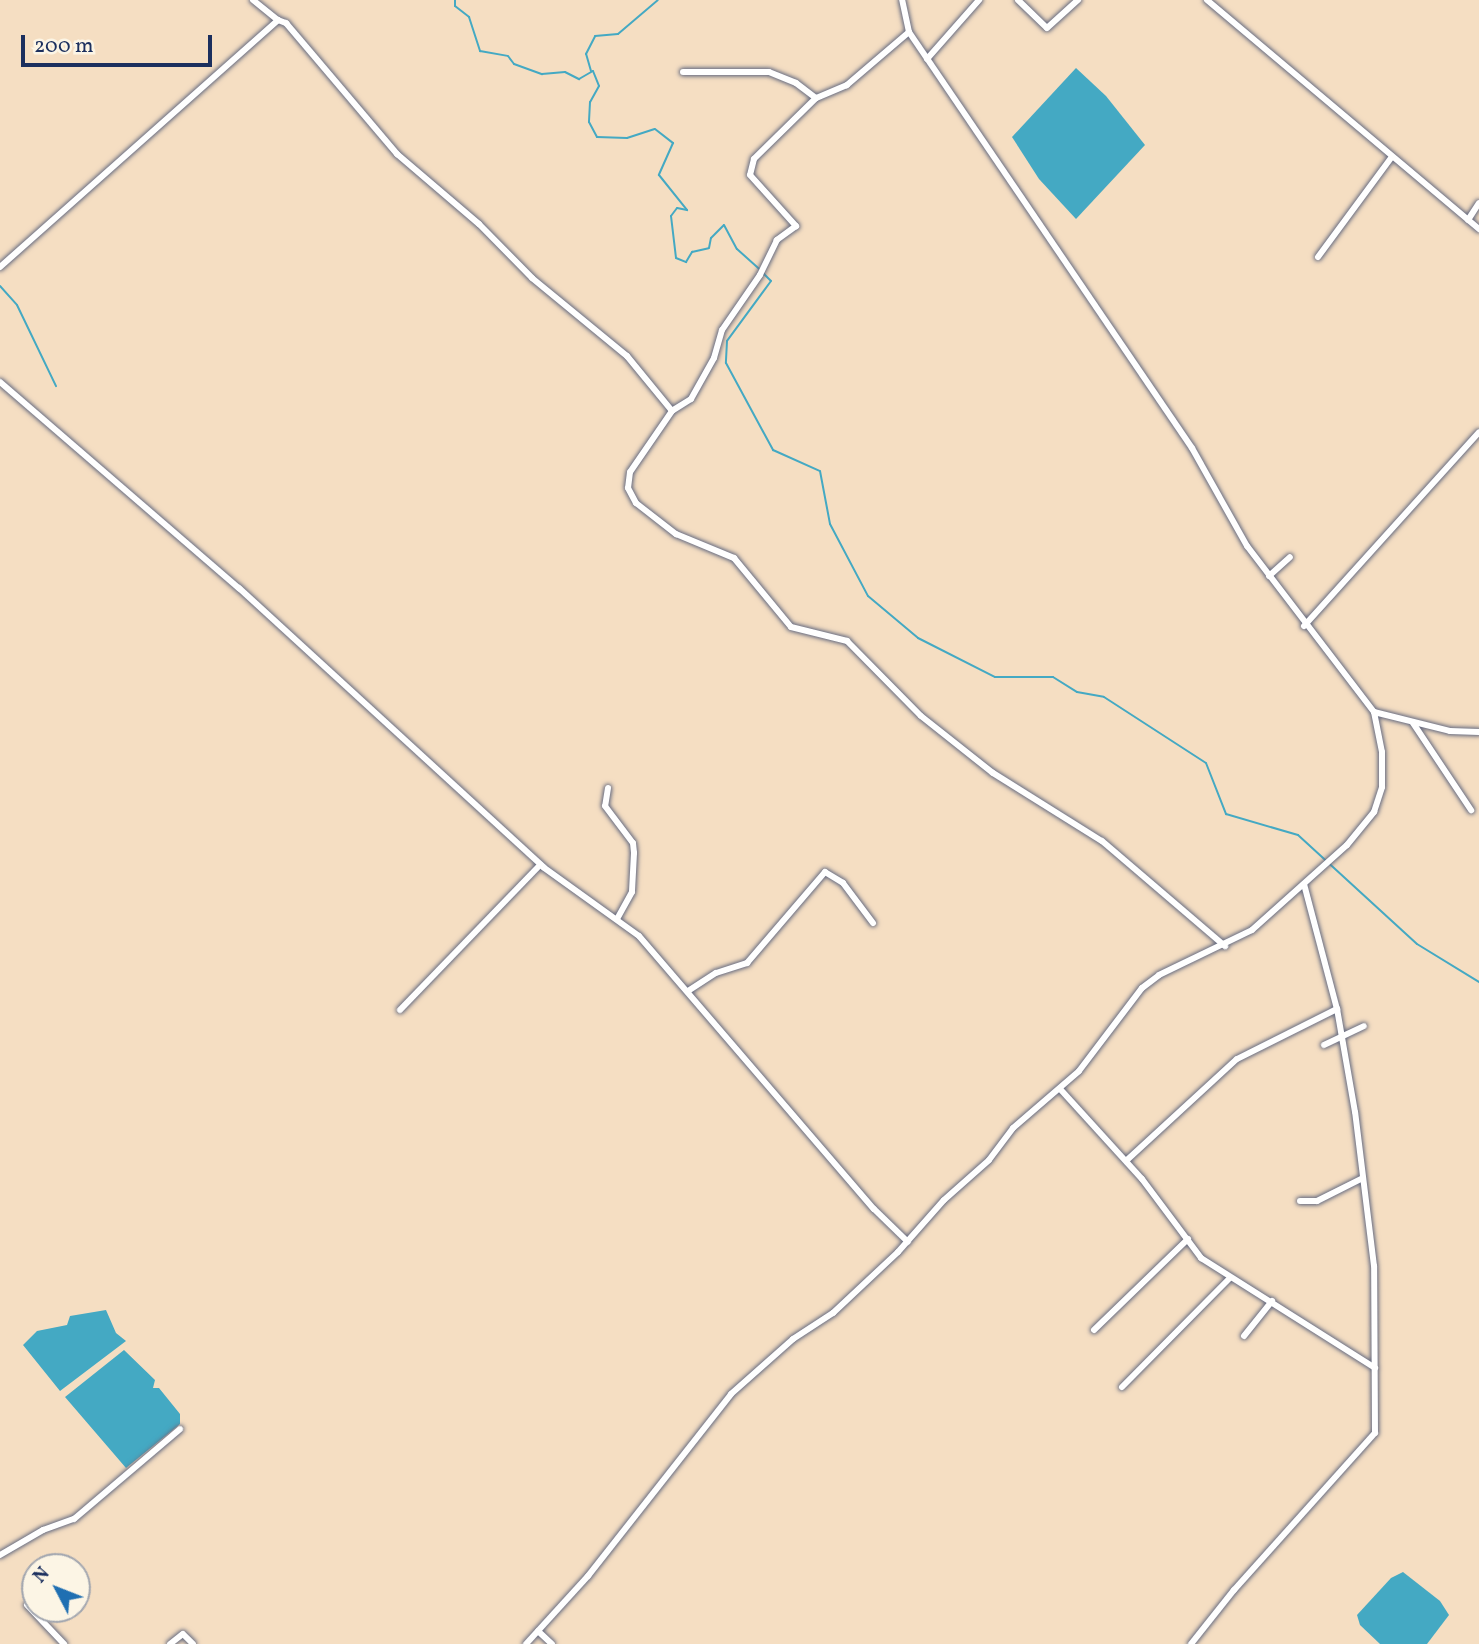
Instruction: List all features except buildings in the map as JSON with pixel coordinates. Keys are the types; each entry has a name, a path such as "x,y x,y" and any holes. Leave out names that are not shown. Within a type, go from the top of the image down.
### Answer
{"street":[{"path":"253,0 278,20 286,23 397,154 479,224 532,278 627,356 672,411"},
{"path":"526,1644 588,1576 731,1395 793,1339 833,1313 908,1242 944,1200 989,1160 1013,1128 1061,1090 1142,988 1159,975 1224,946 1269,917 1374,813 1382,764 1374,712 1304,626 1247,546 1192,448 909,32 902,0"},
{"path":"927,59 979,0"},
{"path":"1018,0 1047,29 1078,0"},
{"path":"1207,0 1391,158 1479,229"},
{"path":"0,267 278,20"},
{"path":"909,32 846,85 816,98 758,154 750,168 751,177 796,226 777,240 765,267 722,330 714,358 691,399 672,411 629,471 628,488 636,503 676,534 734,558 791,627 847,641 920,716 993,773 1102,841 1224,946"},
{"path":"683,72 769,72 796,83 816,98"},
{"path":"1318,257 1391,158"},
{"path":"1468,220 1479,203"},
{"path":"0,382 239,588 540,865 618,917 688,991 874,1209 908,1242"},
{"path":"1304,626 1479,432"},
{"path":"1269,576 1290,557"},
{"path":"1374,712 1413,723 1479,732"},
{"path":"1413,723 1471,810"},
{"path":"608,788 605,806 632,843 634,853 632,892 618,917"},
{"path":"400,1010 540,865"},
{"path":"688,991 716,973 747,963 825,872 843,883 873,923"},
{"path":"1191,1644 1234,1590 1375,1433 1374,1266 1363,1178 1337,1009 1304,884"},
{"path":"1127,1160 1237,1059 1337,1009"},
{"path":"1324,1045 1364,1026"},
{"path":"1061,1090 1127,1160 1201,1258 1375,1368"},
{"path":"1300,1201 1317,1201 1363,1178"},
{"path":"1094,1330 1188,1239"},
{"path":"1122,1387 1230,1278"},
{"path":"1244,1336 1272,1301"},
{"path":"0,1555 43,1530 74,1519 180,1429"},
{"path":"44,1623 64,1644"},
{"path":"538,1631 552,1644"},
{"path":"170,1644 183,1634 193,1644"}],"water":[{"path":"1076,68 1106,96 1145,145 1076,219 1039,179 1012,137"},
{"path":"106,1310 116,1333 126,1341 60,1391 23,1345 37,1331 67,1325 70,1316"},
{"path":"124,1350 155,1380 153,1388 159,1388 180,1414 180,1424 126,1468 65,1397"},
{"path":"1403,1572 1440,1601 1449,1615 1427,1644 1380,1644 1360,1625 1357,1615 1391,1578"}],"waterway":[{"path":"455,0 455,6 469,17 480,51 508,56 514,64 542,74 565,72 579,79 593,71 599,86 590,102 589,122 597,137 627,138 655,129 673,143 659,175 687,210 677,208 671,216 676,258 686,262 692,252 709,248 711,238 724,225 737,249 759,269"},
{"path":"591,71 586,54 595,36 618,34 658,0"},
{"path":"763,273 771,281 727,341 726,363 773,450 820,471 830,524 868,596 918,638 995,677 1053,677 1077,692 1104,697 1206,763 1226,814 1298,835 1417,944 1479,982"},
{"path":"0,286 17,305 56,386"}]}
